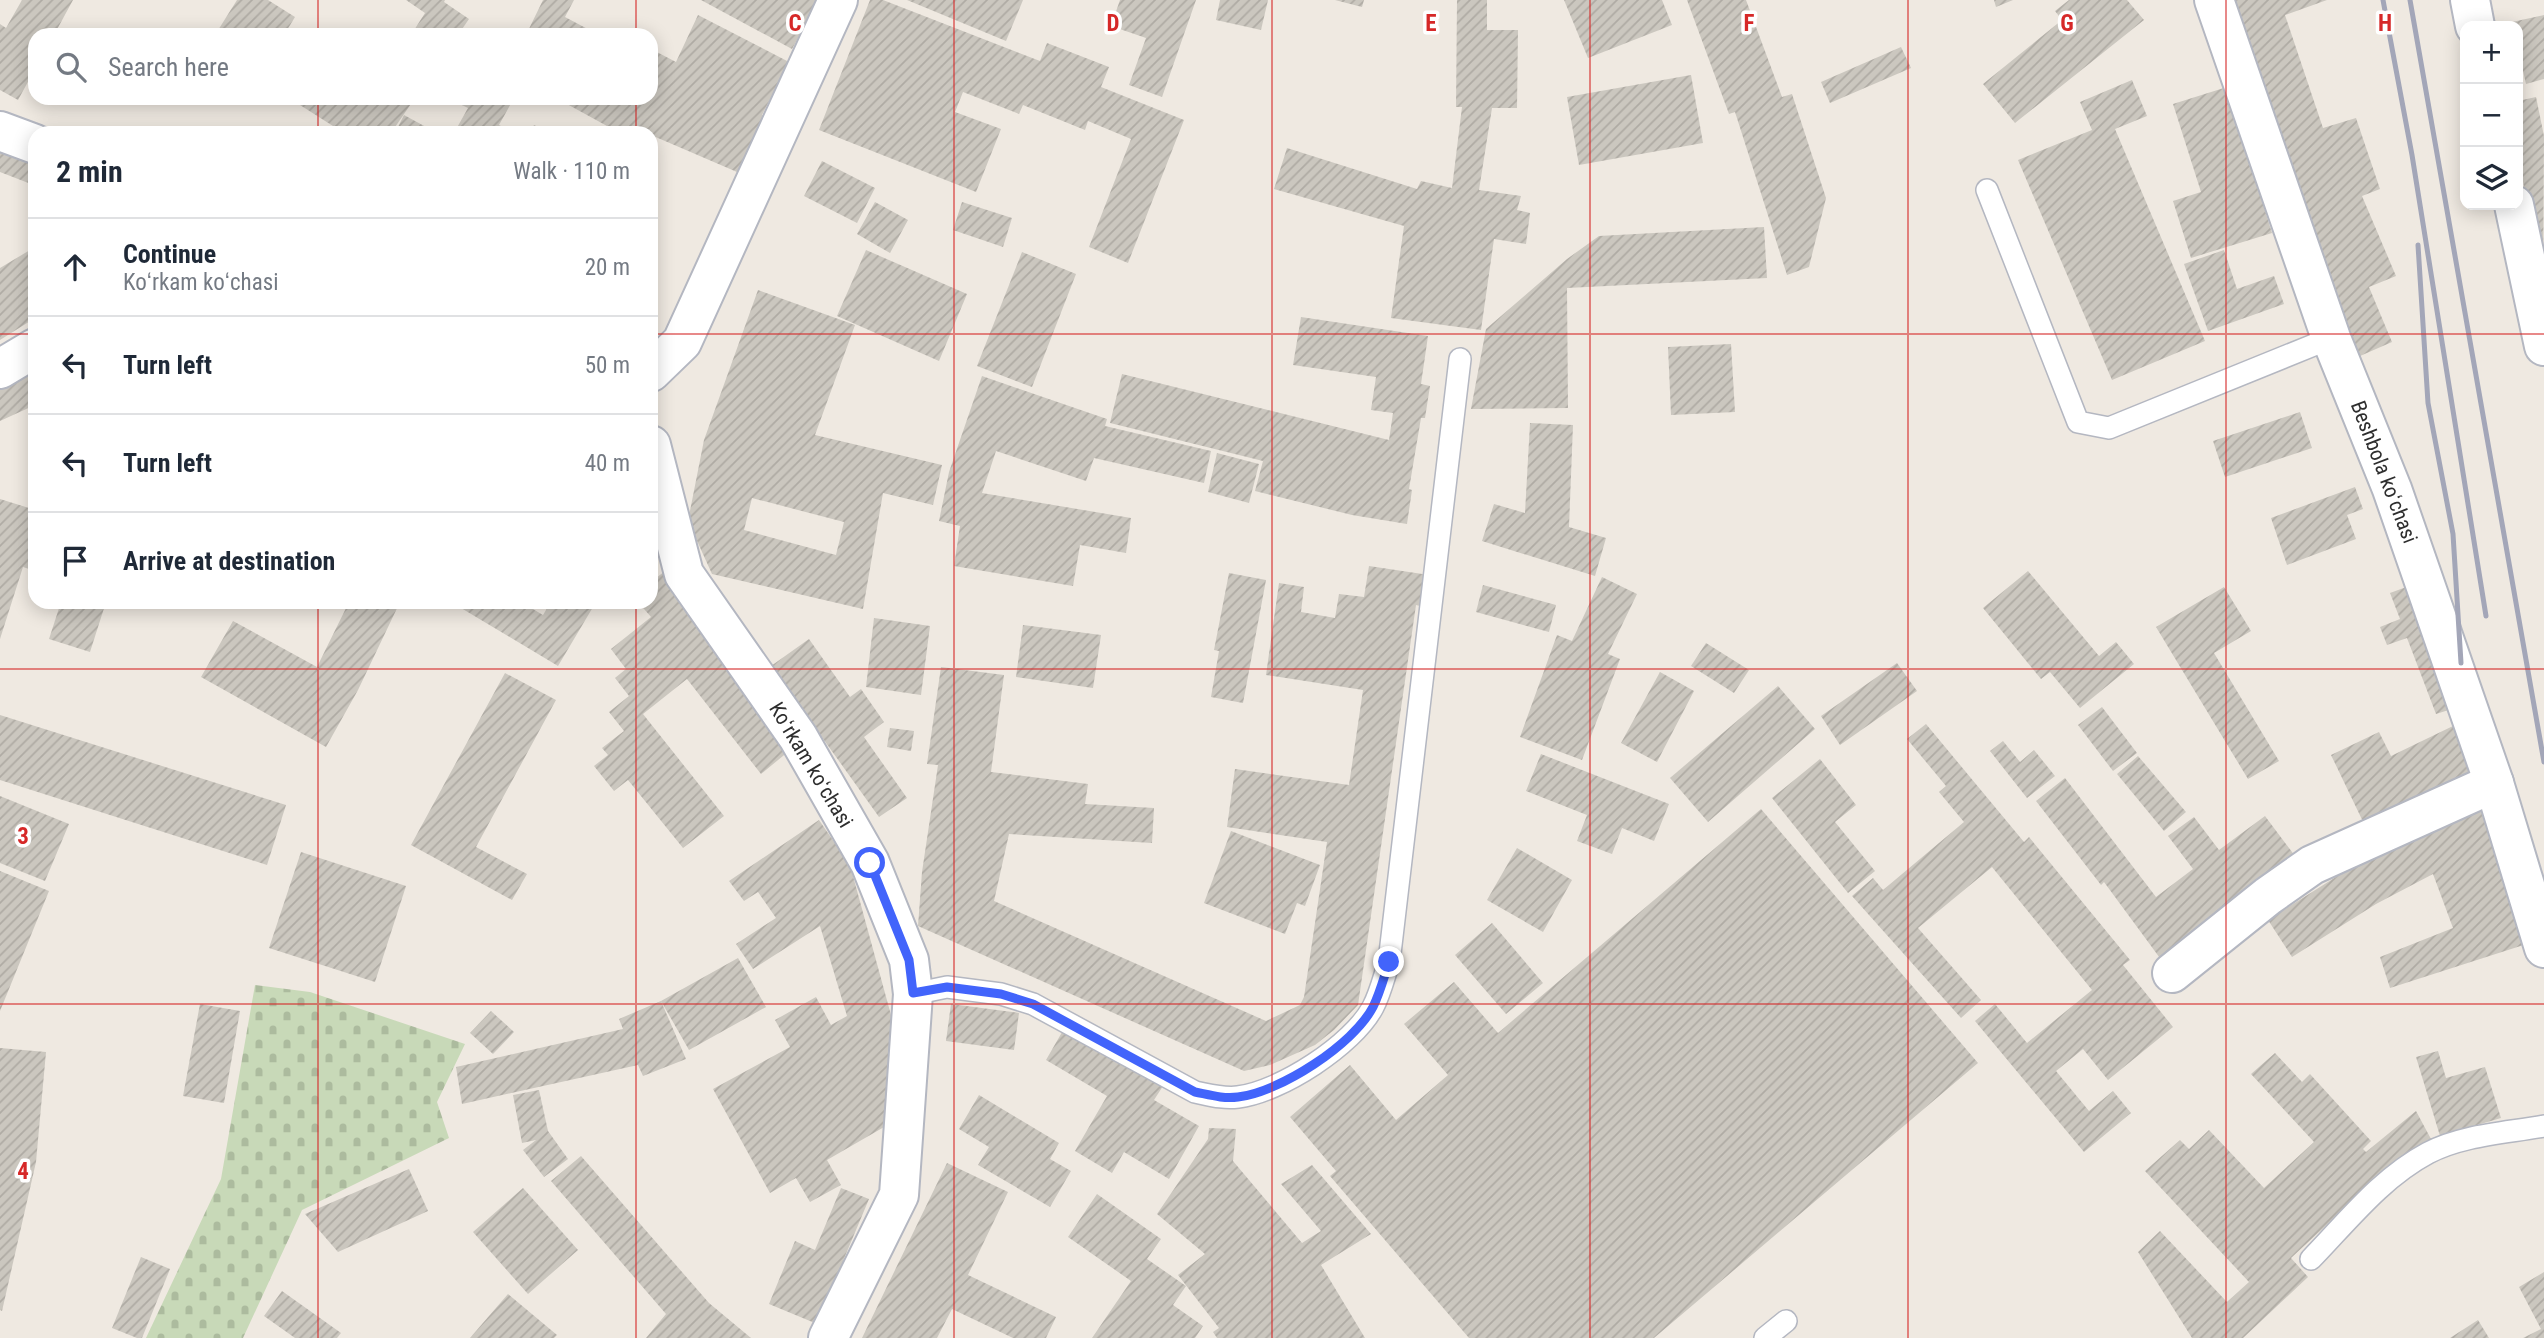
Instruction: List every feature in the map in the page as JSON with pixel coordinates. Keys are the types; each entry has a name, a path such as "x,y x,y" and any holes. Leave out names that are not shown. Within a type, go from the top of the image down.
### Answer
{"street":[{"path":"658,365 682,342 838,0"},
{"name":"Beshbola koʻchasi","path":"2214,0 2331,338 2392,489 2494,783 2544,948"},
{"path":"2470,0 2474,21"},
{"path":"0,131 28,141"},
{"path":"2515,210 2544,346"},
{"path":"0,369 28,352"},
{"name":"Koʻrkam koʻchasi","path":"658,472 684,574 798,737 870,863 909,960 913,993 899,1195 828,1338"},
{"path":"2172,973 2312,865 2494,783"}],"lane":[{"path":"1987,190 2078,422 2109,428 2331,338"},
{"path":"913,993 947,987 1001,994 1033,1004 1195,1092 1220,1098 1259,1093 1305,1071 1356,1031 1373,1007 1389,962 1460,359"},
{"path":"2311,1259 2380,1187 2428,1153 2466,1140 2544,1126"},
{"path":"1765,1338 1786,1321"}],"green space":[{"path":"255,985 310,992 465,1044 437,1102 449,1138 302,1210 243,1338 146,1338 221,1179"}],"building":[{"path":"22,0 73,0 58,28 28,28 28,82 18,100 0,90 0,24 6,28"},
{"path":"237,0 268,0 295,17 288,28 219,28"},
{"path":"406,0 445,0 444,2 469,19 463,28 415,28 425,13"},
{"path":"543,0 574,0 565,17 586,28 529,28"},
{"path":"701,0 819,0 792,49"},
{"path":"870,0 883,0 1040,61 1047,43 1109,67 1101,87 1184,120 1128,263 1089,247 1131,139 1088,121 1085,130 1023,105 1019,114 963,92 955,112 1001,129 976,192 819,130"},
{"path":"907,0 1023,0 1006,41"},
{"path":"1120,0 1196,0 1162,97 1129,85 1146,38 1111,26"},
{"path":"1220,0 1268,0 1261,30 1216,20"},
{"path":"1335,0 1364,0 1362,7"},
{"path":"1457,0 1487,0 1487,30 1518,30 1517,108 1492,108 1479,190 1521,196 1517,210 1530,213 1526,244 1494,239 1481,330 1391,318 1404,226 1274,189 1287,148 1417,189 1421,181 1452,188 1462,107 1456,107"},
{"path":"1564,0 1662,0 1672,25 1588,58"},
{"path":"1687,0 1746,0 1782,97 1792,94 1826,198 1809,267 1787,275 1735,112 1729,114"},
{"path":"1994,0 2013,0 1996,7"},
{"path":"2069,0 2127,0 2144,20 2015,123 1983,84 2062,20 2055,11"},
{"path":"2229,0 2327,0 2285,15 2323,128 2356,118 2380,189 2362,196 2396,276 2369,287 2392,342 2360,356 2301,215"},
{"path":"698,15 789,62 762,115 769,118 744,175 658,138 658,126 607,126 569,105 658,105 658,53 676,62"},
{"path":"2544,15 2544,79 2526,84 2523,71 2523,21 2517,21"},
{"path":"1901,47 1911,68 1830,103 1821,82"},
{"path":"1691,75 1703,143 1579,165 1567,97"},
{"path":"2132,80 2147,116 2115,129 2205,341 2112,380 2018,160 2092,130 2080,102"},
{"path":"2227,87 2272,233 2191,258 2173,201 2201,192 2173,104"},
{"path":"2536,97 2544,136 2543,285 2523,182 2523,100"},
{"path":"300,105 410,105 396,126 333,126"},
{"path":"462,105 510,105 499,125 501,126 458,126 468,108"},
{"path":"404,115 424,126 398,126"},
{"path":"0,142 28,153 28,183 0,172"},
{"path":"822,161 875,188 857,223 804,196"},
{"path":"875,202 908,220 890,253 857,234"},
{"path":"962,202 1012,218 1003,247 953,230"},
{"path":"1764,227 1767,278 1567,288 1568,408 1471,409 1486,329 1567,259 1599,236"},
{"path":"866,250 967,294 939,361 837,316"},
{"path":"2224,250 2237,289 2274,276 2284,304 2208,331 2184,264"},
{"path":"28,251 28,322 0,340 0,268"},
{"path":"1022,252 1076,274 1032,387 977,366"},
{"path":"758,290 855,325 815,435 942,465 933,505 883,493 863,609 712,574 688,521 704,440","holes":["752,498 844,522 836,555 744,530"]},
{"path":"1301,317 1428,336 1421,384 1430,386 1425,418 1421,418 1409,489 1412,490 1407,524 1352,515 1255,491 1263,461 1110,423 1122,374 1389,440 1393,413 1371,410 1376,377 1293,365"},
{"path":"1731,344 1735,412 1671,415 1668,347"},
{"path":"28,372 28,408 0,421 0,386"},
{"path":"982,376 1107,419 1105,426 1211,451 1204,483 1094,458 1086,481 996,451 982,493 1131,518 1126,553 1080,545 1073,586 954,566 960,526 939,521 949,472"},
{"path":"2300,412 2312,448 2225,477 2213,441"},
{"path":"1530,423 1573,425 1569,527 1606,538 1595,576 1482,541 1494,504 1525,513"},
{"path":"1217,453 1259,464 1249,503 1208,492"},
{"path":"2355,487 2363,509 2347,515 2356,539 2287,565 2271,518"},
{"path":"0,499 28,508 28,569 23,567 0,639"},
{"path":"1369,566 1429,575 1424,607 1416,605 1358,1005 1334,1030 1315,1045 1270,1065 1244,1071 918,926 922,872 938,765 927,764 941,667 1004,675 991,772 1088,784 1085,804 1154,808 1152,843 1009,834 994,901 1266,1021 1300,1005 1304,997 1327,842 1227,827 1235,769 1349,785 1363,690 1266,675 1279,583 1304,587 1301,612 1335,618 1339,594 1364,597"},
{"path":"665,571 800,742 761,774 687,679 643,714 724,816 683,848 628,780 614,791 594,766 608,755 602,748 624,731 609,712 629,696 615,678 626,669 611,649 651,617 644,609 658,609 658,576"},
{"path":"2028,571 2099,656 2116,642 2134,664 2080,708 2050,672 2041,679 1983,608"},
{"path":"1229,573 1266,580 1243,703 1211,697 1219,651 1214,650"},
{"path":"1602,577 1637,594 1608,654 1620,659 1582,760 1520,737 1557,635 1572,641"},
{"path":"1483,585 1556,605 1549,632 1476,612"},
{"path":"2409,586 2455,708 2436,714 2407,638 2387,645 2380,627 2400,619 2390,593"},
{"path":"2224,587 2251,631 2214,653 2279,761 2248,779 2156,627"},
{"path":"59,609 104,609 90,652 49,639"},
{"path":"346,609 397,609 358,690 326,747 201,677 233,621 317,667"},
{"path":"463,609 533,609 543,615 547,609 592,609 558,666"},
{"path":"874,618 930,626 921,695 866,687"},
{"path":"1023,625 1101,635 1093,688 1016,677"},
{"path":"809,639 850,697 861,689 884,722 864,737 907,798 879,817 771,666"},
{"path":"1706,643 1749,670 1734,693 1691,666"},
{"path":"1897,663 1917,691 1840,745 1821,716"},
{"path":"1660,672 1694,691 1657,762 1621,743"},
{"path":"505,673 556,700 476,847 527,874 512,900 411,845"},
{"path":"1778,686 1815,729 1708,822 1670,778"},
{"path":"2102,707 2137,753 2113,771 2078,725"},
{"path":"0,715 286,805 267,865 0,780"},
{"path":"1926,724 2024,842 2029,837 2130,960 2123,965 2173,1027 2108,1080 2083,1049 2056,1071 2089,1111 2113,1091 2131,1113 2084,1152 1975,1021 1995,1004 2027,1043 2092,990 1992,867 1918,928 1981,1000 1961,1018 1852,896 1873,878 1883,890 1964,822 1939,792 1946,786 1907,739"},
{"path":"2453,726 2478,778 2367,830 2331,755 2379,732 2391,756"},
{"path":"890,728 914,731 911,751 887,747"},
{"path":"2003,741 2020,762 2034,750 2055,776 2027,798 1990,751"},
{"path":"1541,754 1669,804 1654,841 1622,828 1612,854 1577,841 1587,815 1526,791"},
{"path":"2138,756 2186,812 2164,831 2117,774"},
{"path":"1820,759 1856,805 1835,822 1875,871 1848,893 1772,798"},
{"path":"2065,778 2156,897 2193,869 2168,836 2194,817 2219,850 2265,816 2301,864 2165,965 2104,882 2101,885 2036,801"},
{"path":"0,796 69,824 45,881 0,863"},
{"path":"2491,800 2536,941 2390,988 2380,957 2453,928 2433,874 2376,904 2292,957 2268,920 2358,863"},
{"path":"1761,809 1978,1063 1654,1338 1469,1338 1330,1176 1336,1171 1290,1117 1350,1065 1396,1120 1448,1075 1404,1024 1454,982 1498,1033"},
{"path":"819,820 850,865 894,1026 891,1123 827,1160 841,1185 810,1202 796,1178 770,1193 713,1089 790,1047 775,1020 816,997 831,1025 847,1016 820,926 753,969 736,944 776,918 758,892 744,901 729,881"},
{"path":"1231,831 1320,865 1305,906 1297,903 1285,934 1204,903"},
{"path":"1517,848 1572,880 1543,932 1487,900"},
{"path":"301,852 406,886 375,982 269,948"},
{"path":"0,871 49,891 0,1011"},
{"path":"1492,923 1543,983 1506,1014 1455,955"},
{"path":"738,958 766,1007 689,1050 661,1001"},
{"path":"661,1001 686,1059 643,1076 638,1065 462,1104 456,1067 623,1029 619,1019"},
{"path":"200,1004 240,1011 224,1103 183,1096"},
{"path":"951,1004 1019,1013 1014,1050 946,1041"},
{"path":"491,1011 514,1032 493,1054 470,1033"},
{"path":"1065,1027 1163,1086 1154,1100 1199,1126 1169,1179 1124,1152 1112,1173 1075,1151 1107,1096 1046,1060"},
{"path":"0,1048 46,1052 36,1162 2,1311 0,1310"},
{"path":"2438,1051 2446,1078 2485,1067 2501,1118 2440,1136 2416,1057"},
{"path":"2275,1053 2302,1082 2310,1074 2371,1141 2363,1149 2366,1152 2416,1111 2431,1139 2361,1193 2291,1258 2308,1277 2243,1338 2192,1338 2138,1252 2160,1231 2227,1302 2249,1282 2145,1171 2180,1140 2189,1149 2209,1130 2264,1188 2314,1142 2251,1074"},
{"path":"539,1090 548,1131 568,1159 544,1177 523,1150 536,1140 522,1143 513,1095"},
{"path":"979,1095 1059,1143 1050,1159 1071,1171 1050,1207 978,1165 989,1147 959,1129"},
{"path":"1209,1128 1236,1129 1233,1161 1302,1243 1321,1231 1281,1184 1312,1165 1371,1234 1321,1265 1365,1338 1217,1338 1213,1332 1219,1328 1178,1275 1205,1254 1157,1214 1208,1139"},
{"path":"581,1156 709,1303 751,1338 646,1338 666,1314 551,1181"},
{"path":"947,1163 1008,1192 968,1275 1056,1317 1046,1338 1013,1338 952,1309 937,1338 862,1338"},
{"path":"409,1169 428,1211 338,1252 305,1214"},
{"path":"523,1188 578,1250 528,1294 473,1232"},
{"path":"841,1188 869,1199 843,1261 849,1264 822,1326 769,1304 795,1241 815,1250"},
{"path":"1097,1194 1161,1239 1147,1259 1186,1286 1173,1305 1203,1326 1195,1338 1092,1338 1131,1281 1068,1237"},
{"path":"141,1257 170,1269 142,1338 137,1338 112,1328"},
{"path":"2544,1272 2544,1338 2523,1338 2541,1329 2519,1287"},
{"path":"282,1291 341,1333 337,1338 295,1338 264,1316"},
{"path":"508,1294 557,1335 554,1338 470,1338"},
{"path":"2478,1320 2489,1338 2450,1338"}],"railway":[{"path":"2383,0 2412,155 2486,616"},
{"path":"2410,0 2544,762"},
{"path":"2418,245 2428,403 2453,534 2461,663"}],"route":[{"path":"870,863 909,960 913,993 947,987 1001,994 1033,1004 1195,1092 1220,1098 1259,1093 1305,1071 1356,1031 1373,1007 1389,962"}]}
